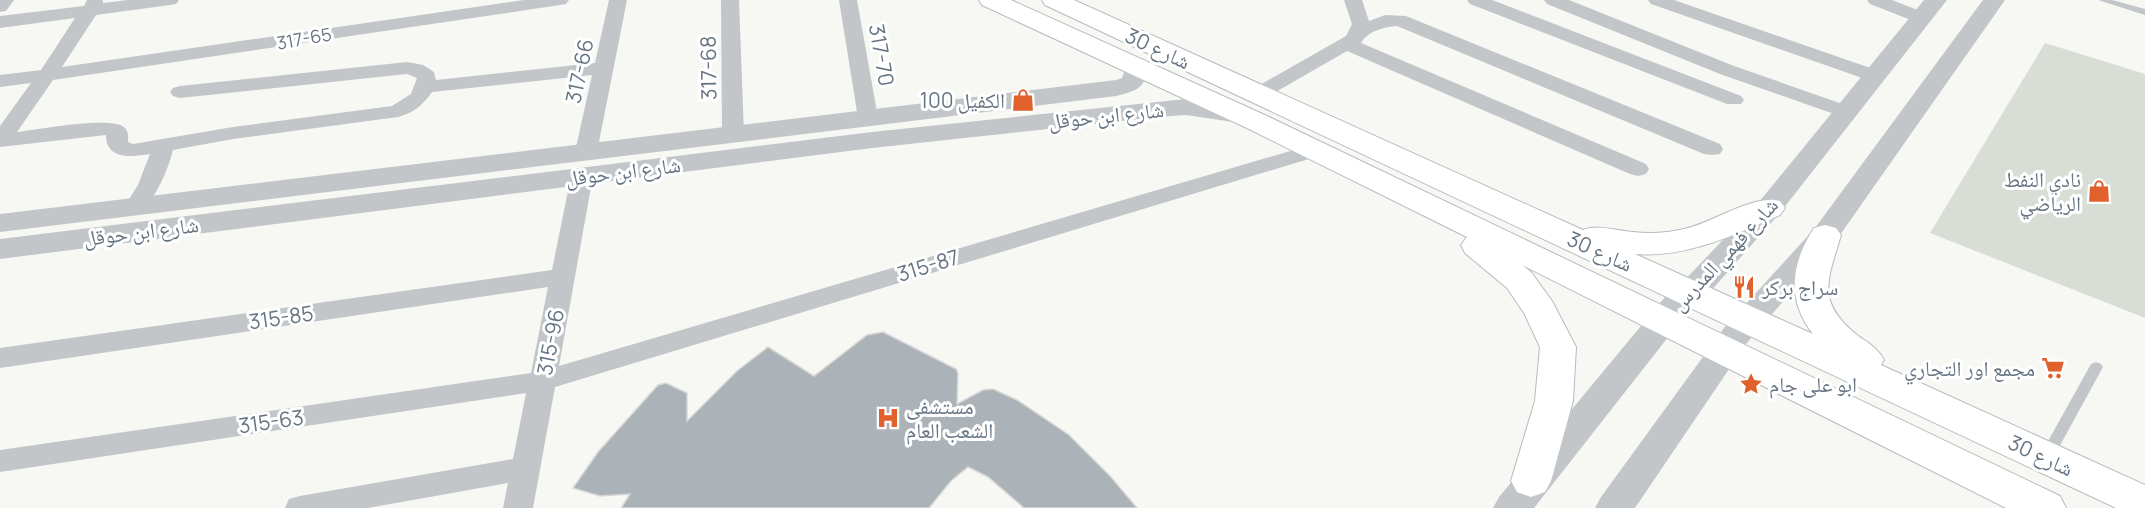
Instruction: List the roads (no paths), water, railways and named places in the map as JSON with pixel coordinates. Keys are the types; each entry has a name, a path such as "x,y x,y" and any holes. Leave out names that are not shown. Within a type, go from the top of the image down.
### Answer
{"main road":[{"name":"شارع 30","path":"991,0 1137,65 1253,105 1494,204 1676,307"},
{"name":"شارع 30","path":"1054,0 1253,105 1314,150 1407,196 1676,307 1736,336 2026,504"},
{"path":"1351,168 1433,197 1676,307"},
{"path":"1407,196 1472,241 1519,280 1540,310 1558,347 1554,402 1522,495"},
{"path":"1494,204 1589,236 1638,244 1671,243 1700,236 1769,208"},
{"path":"1826,235 1809,288 1817,315 1850,348 1952,413"},
{"name":"شارع 30","path":"1736,336 1952,413 2145,503"},
{"path":"1736,336 1757,343 2073,487 2129,508"}],"street":[{"path":"0,7 5,0"},
{"path":"0,22 92,5 170,0"},
{"name":"317-65","path":"0,81 281,43 360,28 560,0"},
{"name":"317-66","path":"584,164 618,0"},
{"name":"317-68","path":"730,0 733,134"},
{"name":"317-70","path":"848,0 868,118"},
{"path":"1353,0 1353,5 1361,18 1353,38"},
{"path":"1476,0 1734,100"},
{"path":"1553,0 1727,70 1847,112"},
{"path":"1657,0 1680,3 1875,76"},
{"path":"1876,0 1929,9"},
{"path":"1614,508 1736,336 1826,235 1994,0"},
{"path":"1,141 92,5"},
{"name":"شارع فهمي المدرس","path":"1522,495 1676,307 1769,208 1929,9"},
{"path":"1253,105 1353,38 1385,21 1399,20 1712,149"},
{"path":"1353,38 1638,169"},
{"name":"شارع ابن حوقل","path":"0,249 584,164 733,134 1122,87 1130,85 1137,65"},
{"path":"1,141 109,128 117,131 117,145 131,151 233,133 384,115 411,104 425,87 427,76 416,69 407,68 180,92"},
{"path":"425,87 605,68"},
{"path":"1705,89 1727,70"},
{"name":"شارع ابن حوقل","path":"0,223 135,207 584,164 872,140 1158,109 1253,105"},
{"path":"135,207 149,189 158,168 163,145"},
{"name":"315-87","path":"542,381 1314,150"},
{"name":"315-96","path":"518,508 584,164"},
{"path":"50,243 69,215"},
{"name":"315-85","path":"0,358 562,277"},
{"name":"315-63","path":"0,461 542,381"},
{"path":"300,508 351,503 525,468"}],"lane":[{"path":"2102,0 2145,12"},
{"path":"2046,457 2096,367"}],"place":[{"name":"الكفيل 100","path":"1023,100"},
{"name":"نادي النفط الرياضي","path":"2099,191"},
{"name":"سراج بركر","path":"1744,287"},
{"name":"مجمع اور التجاري","path":"2053,368"},
{"name":"ابو علی جام","path":"1751,384"},
{"name":"مستشفى الشعب العام","path":"888,418"}]}
